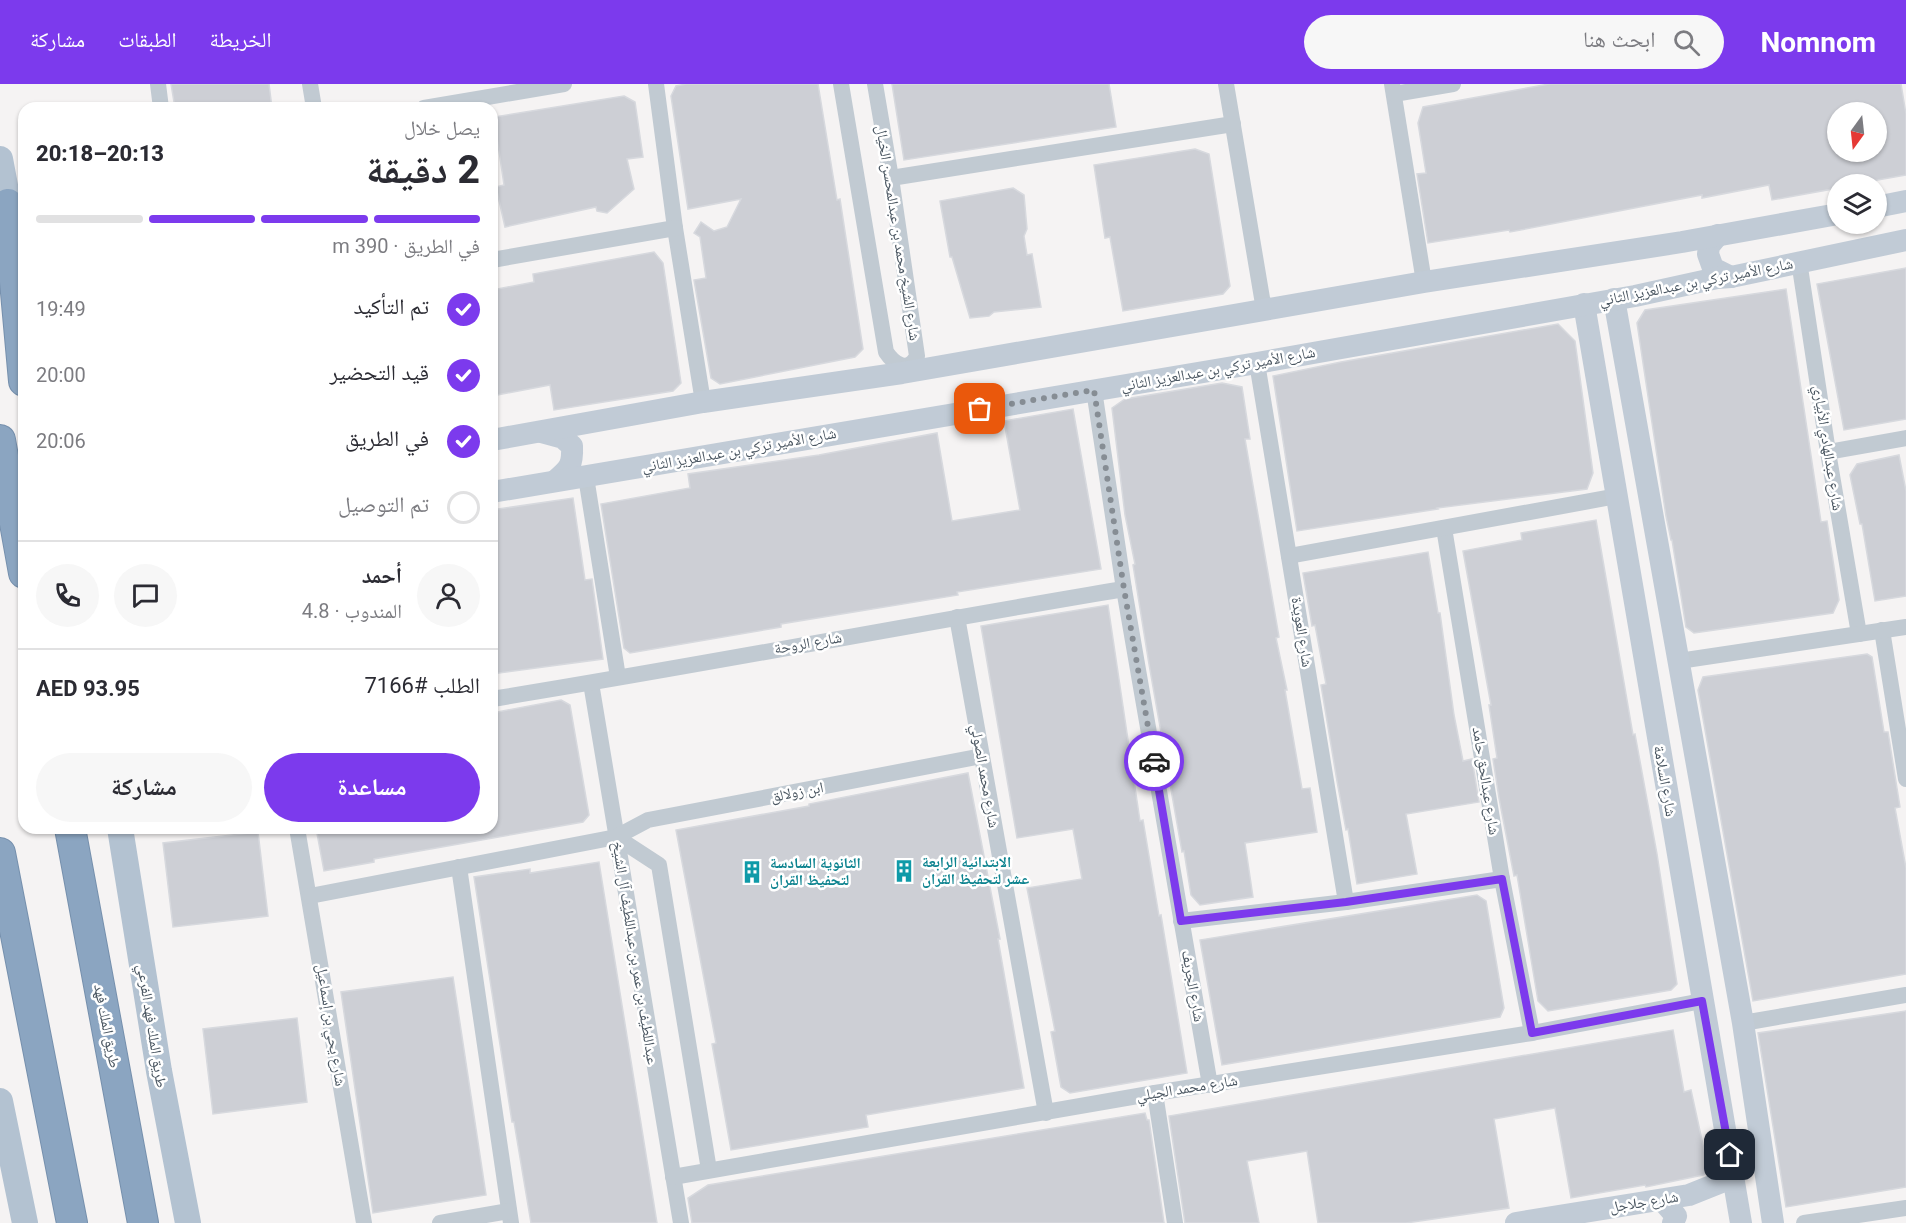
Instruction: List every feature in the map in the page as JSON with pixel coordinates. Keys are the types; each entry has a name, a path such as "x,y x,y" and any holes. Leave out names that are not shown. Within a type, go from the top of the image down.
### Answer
{"highway":[{"path":"8,204 18,315"},
{"path":"0,440 18,540"},
{"name":"طريق الملك فهد","path":"71,834 143,1223"},
{"path":"0,853 72,1223"}],"main road":[{"path":"0,159 18,256"},
{"name":"طريق الملك فهد الفرعي","path":"121,834 159,1071 188,1223"},
{"path":"0,1101 24,1223"}],"street":[{"path":"158,84 160,102"},
{"path":"310,84 313,102"},
{"path":"459,102 564,84"},
{"path":"656,84 675,228 704,402"},
{"name":"شارع الشيخ محمد بن عبدالمحسن الخيال","path":"841,84 886,352 893,363 908,366 914,363 917,356 875,84"},
{"path":"1226,84 1264,310"},
{"path":"1424,282 1393,89 1453,84"},
{"path":"891,178 1233,124"},
{"path":"1887,205 1906,201"},
{"path":"498,439 704,402 902,373 1424,282 1827,216"},
{"path":"498,259 675,228"},
{"path":"1718,235 1709,246 1709,260 1713,268 1731,276"},
{"name":"شارع الأمير تركي بن عبدالعزيز الثاني","path":"498,491 1257,363 1614,299 1906,240"},
{"name":"شارع عبدالهادي الأبياري","path":"1799,261 1859,634"},
{"path":"1614,299 1743,1023 1773,1223"},
{"name":"شارع السلامة","path":"1584,304 1741,1223"},
{"path":"1589,339 1601,320 1618,328"},
{"name":"شارع العويدة","path":"1257,363 1346,902"},
{"name":"شارع الجريف","path":"1094,390 1124,589 1210,1084"},
{"path":"602,421 586,436 583,448 588,457 597,464 614,472"},
{"path":"540,432 563,438 572,446 573,457 570,467 555,481"},
{"path":"1828,452 1906,438"},
{"path":"586,477 618,677"},
{"path":"1289,556 1648,492"},
{"name":"شارع عبدالحق حامد","path":"1444,528 1502,879 1532,1033"},
{"name":"شارع الروحة","path":"498,698 1124,589"},
{"name":"شارع محمد الصولي","path":"957,617 1046,1113"},
{"path":"1679,661 1906,627"},
{"path":"1882,630 1906,779"},
{"name":"عبداللطيف بن عمر بن عبداللطيف آل الشيخ","path":"591,683 681,1223"},
{"name":"ابن زولالق","path":"310,896 616,837 648,820 982,756"},
{"name":"شارع يحي بن إسماعيل","path":"298,834 364,1223"},
{"path":"616,837 659,865 709,1170"},
{"path":"440,1223 510,1217 459,867"},
{"path":"1181,921 1346,902 1502,879"},
{"path":"1743,1023 1906,995"},
{"name":"شارع محمد الجيلي","path":"673,1178 1210,1084 1532,1033 1702,1001"},
{"path":"1155,1094 1174,1223"},
{"name":"شارع جلاجل","path":"1516,1223 1689,1195 1734,1177"},
{"path":"1662,1200 1676,1216 1672,1223"},
{"path":"1804,1223 1906,1208"}],"building":[{"path":"171,84 269,84 271,102 174,102"},
{"path":"686,84 818,84 837,200 840,199 863,349 855,357 720,384 711,378 694,280 706,278 700,237 694,233 701,222 714,231 727,227 741,199 688,209 671,96 676,86"},
{"path":"892,84 1109,84 1116,127 904,160"},
{"path":"1549,84 1901,84 1906,114 1906,175 1887,178 1887,174 1827,174 1827,190 1772,200 1769,185 1702,198 1702,195 1510,232 1509,230 1428,243 1417,174 1426,173 1418,123 1423,107"},
{"path":"624,96 635,102 643,157 627,159 634,189 607,213 597,211 596,207 505,227 498,196 498,186 504,185 498,144 498,116"},
{"path":"1195,149 1209,154 1230,286 1223,294 1123,311 1110,237 1105,238 1094,165"},
{"path":"1013,188 1024,195 1027,229 1024,236 1027,255 1032,254 1041,307 994,312 989,316 970,318 952,257 950,257 940,201"},
{"path":"654,252 663,263 681,383 673,391 554,410 550,385 498,395 498,289 534,282 533,274"},
{"path":"1906,268 1906,419 1844,430 1817,284"},
{"path":"1786,289 1821,522 1827,521 1839,600 1833,613 1694,633 1686,627 1666,516 1637,323 1645,310"},
{"path":"1558,324 1575,341 1593,473 1587,489 1437,508 1297,531 1273,376"},
{"path":"1222,383 1242,387 1250,439 1245,439 1279,637 1276,638 1287,690 1285,690 1302,789 1310,788 1317,832 1245,843 1253,897 1200,905 1191,895 1184,851 1182,852 1125,515 1112,408 1125,399"},
{"path":"1073,409 1101,569 957,592 958,595 781,624 781,627 630,653 624,648 601,504 690,488 688,474 819,455 937,433 952,521 1020,510 1004,421"},
{"path":"1899,455 1906,491 1906,596 1875,601 1862,524 1860,524 1850,475 1857,464"},
{"path":"573,498 585,580 592,579 603,659 498,673 498,509"},
{"path":"1596,520 1633,735 1635,734 1657,854 1677,984 1671,990 1548,1011 1538,1001 1517,875 1514,876 1499,798 1493,759 1497,758 1489,705 1491,705 1463,551 1522,540 1521,533"},
{"path":"1428,552 1463,761 1472,759 1479,802 1406,814 1417,874 1357,884 1321,685 1326,684 1315,625 1312,626 1303,573"},
{"path":"1108,605 1140,821 1143,820 1159,916 1161,915 1187,1073 1070,1093 1061,1087 1051,1032 1055,1031 1027,888 1082,879 1073,829 1017,838 981,626"},
{"path":"1867,654 1872,657 1884,732 1888,732 1900,807 1895,808 1906,868 1906,974 1753,1001 1698,690 1703,677"},
{"path":"561,700 570,705 589,815 583,822 374,859 374,862 324,871 317,834 498,834 498,712"},
{"path":"968,773 1000,939 998,939 1024,1088 866,1115 868,1127 731,1150 712,1044 716,1043 676,830 809,806 809,804"},
{"path":"258,834 268,916 173,927 163,843"},
{"path":"599,862 657,1223 531,1223 514,1122 512,1122 474,877 530,869 530,873"},
{"path":"1477,895 1486,901 1504,1008 1500,1017 1222,1065 1200,940"},
{"path":"453,977 486,1195 373,1213 341,992"},
{"path":"1906,1011 1906,1187 1786,1207 1758,1033"},
{"path":"297,1018 307,1102 213,1114 203,1029"},
{"path":"1673,1030 1684,1092 1691,1090 1709,1172 1703,1175 1646,1187 1645,1185 1571,1198 1555,1108 1494,1119 1509,1208 1406,1223 1318,1223 1307,1151 1247,1161 1259,1223 1185,1223 1169,1116"},
{"path":"1145,1113 1149,1120 1164,1223 692,1223 688,1198 708,1185"}],"way so far":[{"path":"980,409 1094,390 1124,589 1154,761"}],"place":[{"name":"الابتدائية الرابعة عشر لتحفيظ القران","path":"904,871"},
{"name":"الثانوية السادسة لتحفيظ القران","path":"752,872"}],"route":[{"path":"1154,761 1181,921 1346,902 1502,879 1532,1033 1702,1001 1730,1155"}]}
